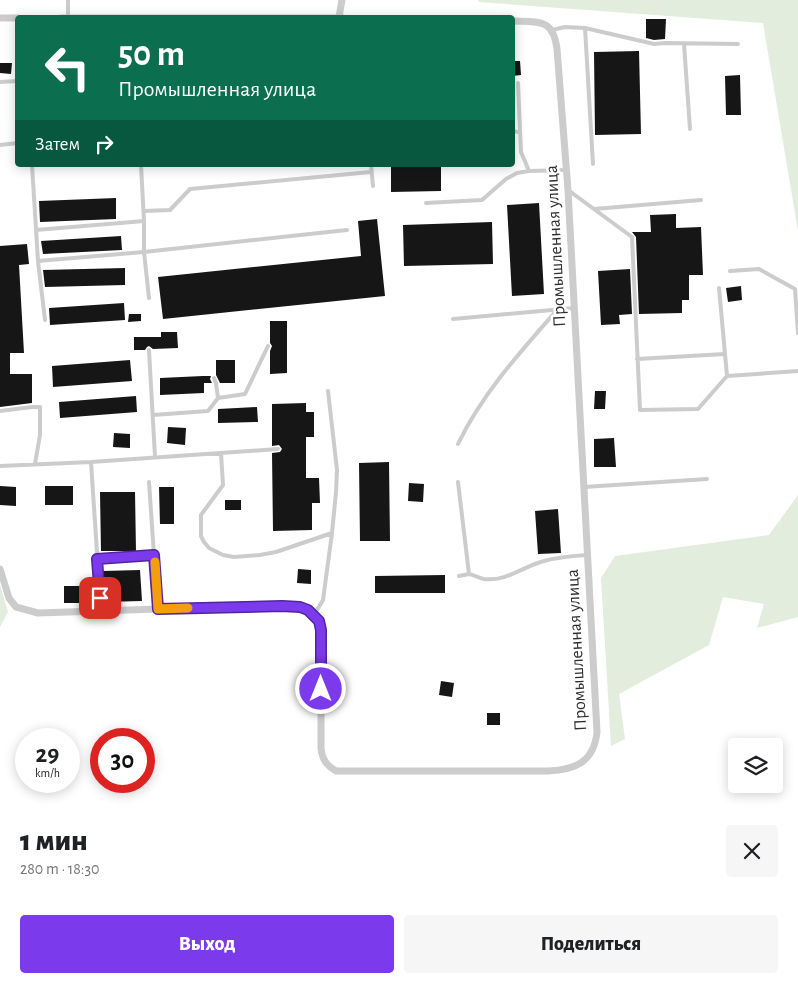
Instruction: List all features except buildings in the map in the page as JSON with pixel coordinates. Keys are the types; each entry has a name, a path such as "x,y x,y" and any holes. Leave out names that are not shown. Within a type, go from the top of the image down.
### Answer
{"street":[{"path":"339,15 342,0"},
{"path":"0,18 15,18"},
{"path":"515,21 540,22 552,30"},
{"name":"Промышленная улица","path":"314,615 319,621 321,630 322,756 330,768 336,771 561,771 583,762 591,753 596,743 597,732 568,190 558,49 552,30"},
{"path":"0,569 9,598 16,607 38,613 290,606 308,610 314,615"}],"lane":[{"path":"68,0 68,15"},
{"path":"552,30 565,27 585,28 654,44 738,44"},
{"path":"585,28 594,164"},
{"path":"684,44 690,129"},
{"path":"0,82 15,81"},
{"path":"518,83 521,152 529,171"},
{"path":"515,131 520,133"},
{"path":"0,145 15,143"},
{"path":"32,167 38,261 45,320"},
{"path":"141,167 144,252 150,298"},
{"path":"371,167 373,186"},
{"path":"426,203 482,200 506,179 517,173 566,170"},
{"path":"144,211 170,210 190,189 371,172"},
{"path":"568,190 632,236 640,410 698,409 727,376 798,371"},
{"path":"594,209 701,200"},
{"path":"36,230 144,221"},
{"path":"38,261 144,252 347,230"},
{"path":"730,271 759,269 795,289 798,333"},
{"path":"719,288 727,376"},
{"path":"453,319 574,308"},
{"path":"458,444 467,425 482,402 521,350 557,310"},
{"path":"218,398 245,394 268,346"},
{"path":"149,350 155,457"},
{"path":"637,359 725,354"},
{"path":"153,415 208,412 218,398 214,378"},
{"path":"314,615 323,600 336,492 337,470 328,391"},
{"path":"0,411 40,407 40,435 35,464"},
{"path":"0,466 278,450"},
{"path":"221,453 223,485 201,515 201,536 208,548 223,555 234,557 260,555 276,552 332,533"},
{"path":"91,462 100,598"},
{"path":"584,487 707,479"},
{"path":"149,482 158,609"},
{"path":"458,482 469,574"},
{"path":"97,559 154,555"},
{"path":"459,576 469,574 484,579 499,578 513,574 541,561 588,555"}],"green space":[{"path":"478,0 798,0 798,231 763,23 479,2"},
{"path":"798,495 798,617 757,628 764,604 723,597 709,645 619,694 625,739 611,746 601,578 615,556 769,535"},
{"path":"0,585 8,612 0,627"}],"slow traffic":[{"path":"155,562 158,609 188,608"}],"route":[{"path":"100,598 97,559 154,555 158,609 290,606 308,610 319,621 321,630 321,689"}]}
